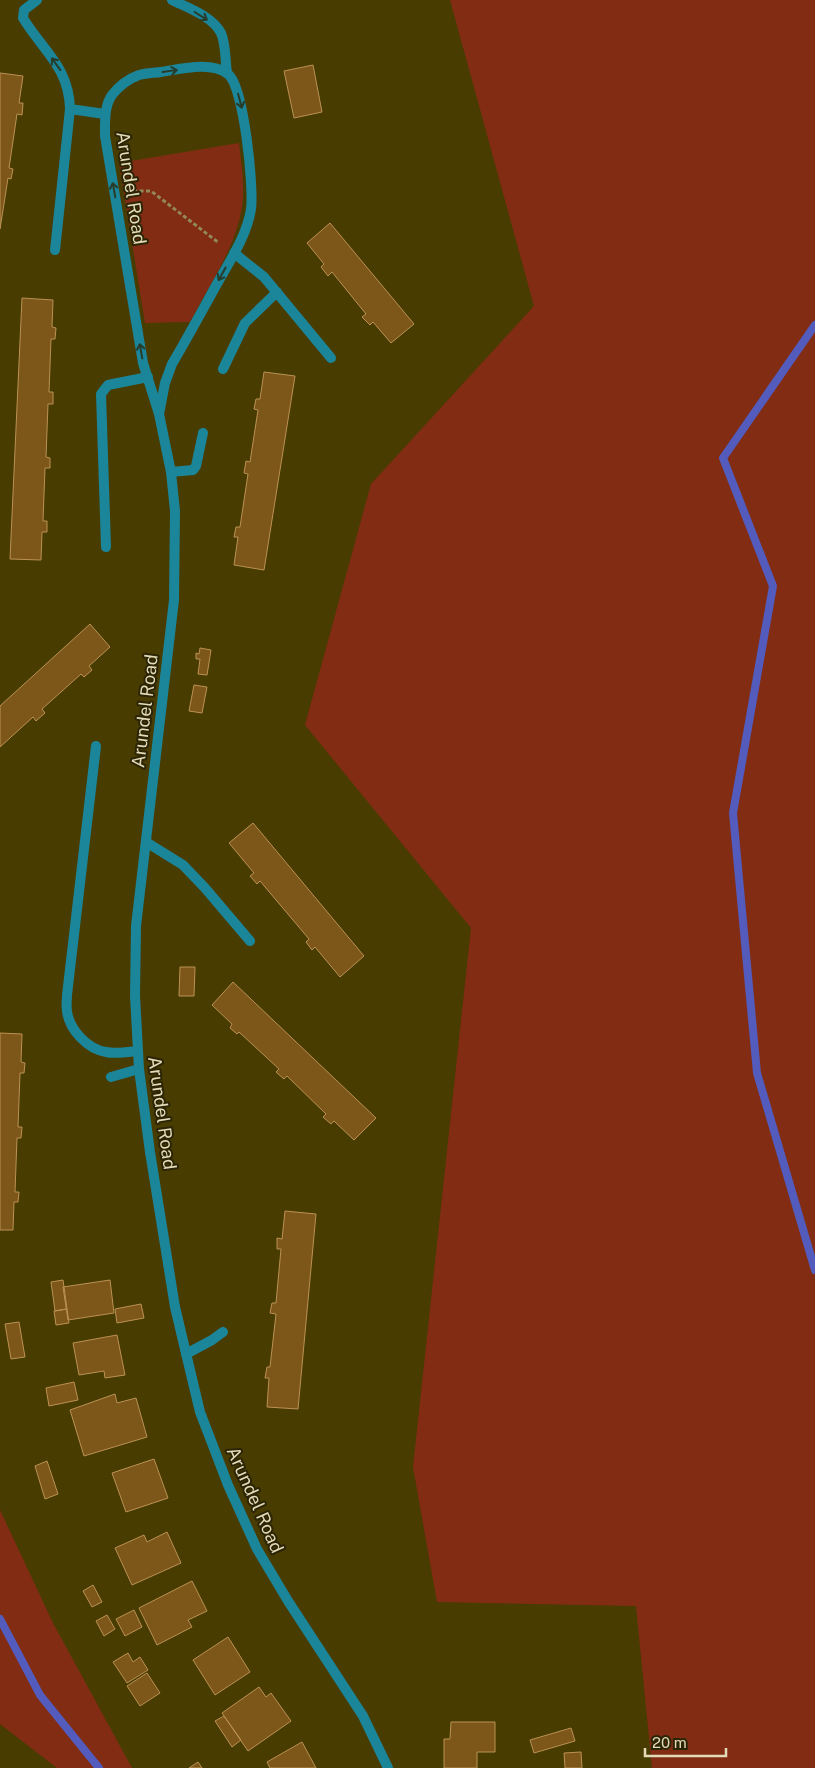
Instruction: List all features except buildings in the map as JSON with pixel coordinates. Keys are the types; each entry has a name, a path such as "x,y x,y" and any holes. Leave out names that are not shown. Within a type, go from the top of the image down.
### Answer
{"street":[{"path":"37,0 24,10 23,18 60,69 67,82 70,95 55,250"},
{"path":"172,0 200,14 214,24 223,40 227,73"},
{"name":"Arundel Road","path":"159,414 165,382 172,364 234,253 245,231 250,210 252,188 242,109 234,79 227,73 217,69 194,67 140,75 123,83 110,97 105,114 105,136 114,191 144,363 159,414 171,472 175,520 174,600 136,926 137,1051 150,1152 174,1297 200,1412 228,1485 257,1549 288,1601 363,1716 388,1768"},
{"path":"70,109 105,114"},
{"path":"234,253 251,265 277,292 331,358"},
{"path":"223,369 245,323 277,292"},
{"path":"106,548 101,394 108,384 148,377"},
{"path":"171,472 193,470 196,466 203,433"},
{"path":"96,746 67,995 67,1012 73,1028 83,1040 95,1048 106,1052 137,1051"},
{"path":"146,842 187,869 250,941"},
{"path":"111,1077 139,1069"},
{"path":"186,1354 223,1332"}],"path":[{"path":"114,191 151,192 234,253"}],"shaded area":[{"path":"450,0 815,0 815,1768 652,1768 636,1606 437,1602 413,1467 471,928 305,725 371,484 534,306"},
{"path":"239,143 243,184 241,214 223,262 190,322 145,323 119,163"},
{"path":"0,1510 53,1623 132,1768 57,1768 0,1724"}],"waterway":[{"path":"815,325 723,458 773,586 733,813 757,1073 815,1270"},
{"path":"0,1619 40,1695 99,1768"}]}
